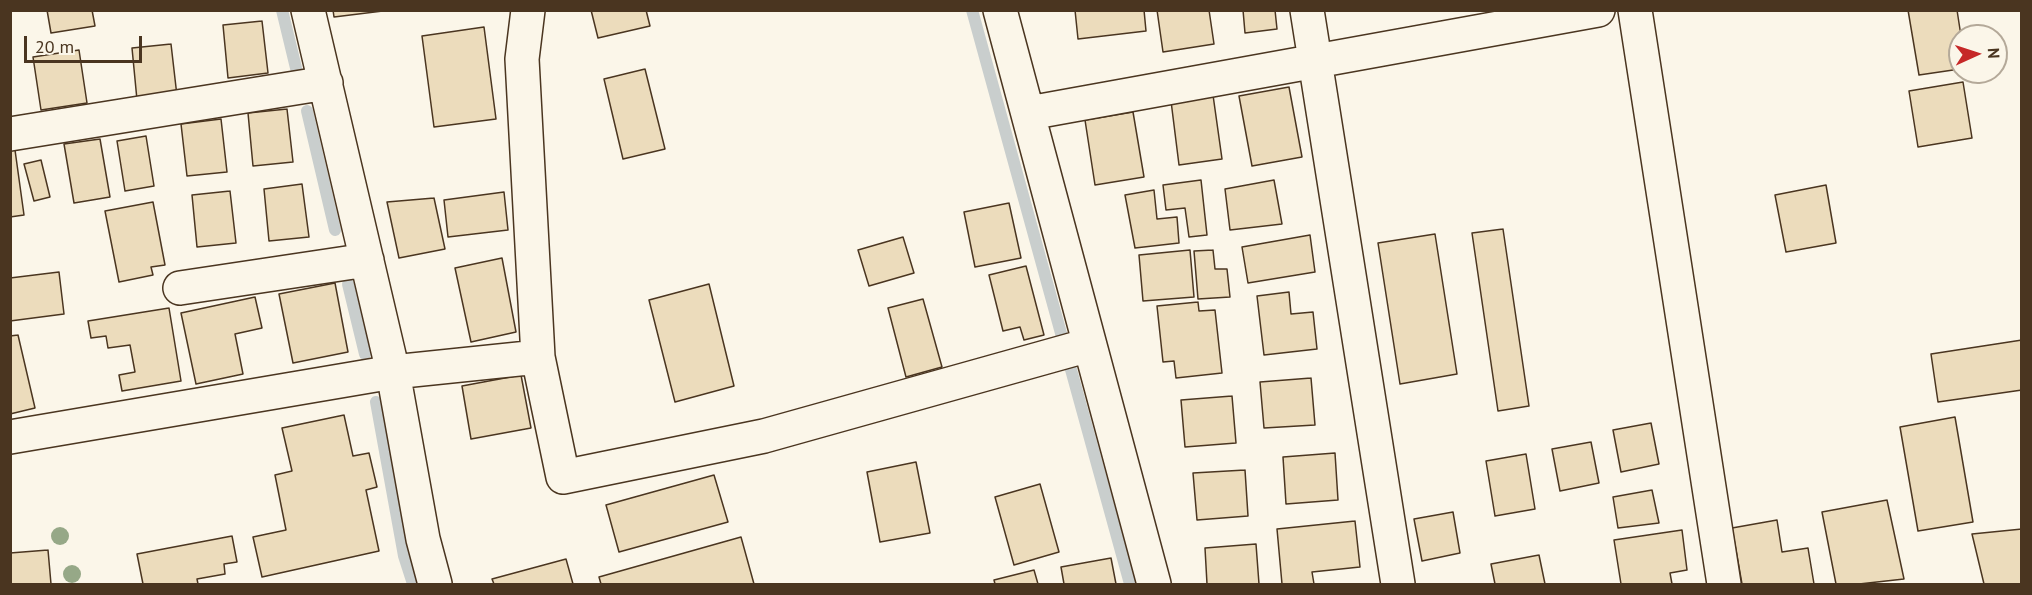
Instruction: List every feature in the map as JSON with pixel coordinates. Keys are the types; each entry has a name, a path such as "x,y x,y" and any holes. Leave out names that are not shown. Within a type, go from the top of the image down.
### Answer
{"street":[{"path":"308,10 393,372 423,539 435,585"},
{"path":"528,10 522,59 538,357 563,477 764,436 1089,345"},
{"path":"1000,10 1154,585"},
{"path":"1307,10 1398,585"},
{"path":"1029,113 1598,10"},
{"path":"1635,10 1724,585"},
{"path":"10,134 326,83"},
{"path":"180,288 367,260"},
{"path":"10,437 393,372 538,357"}],"building":[{"path":"47,10 92,10 95,26 51,33"},
{"path":"333,10 391,10 334,17"},
{"path":"591,10 646,10 650,26 598,38"},
{"path":"1075,10 1144,10 1146,31 1078,39"},
{"path":"1157,10 1209,10 1214,44 1163,52"},
{"path":"1243,10 1275,10 1277,29 1245,33"},
{"path":"1908,10 1957,10 1959,24 1948,24 1948,71 1919,75"},
{"path":"262,21 268,73 228,78 223,25"},
{"path":"484,27 496,119 434,127 422,36"},
{"path":"171,44 177,96 137,100 132,48"},
{"path":"79,50 87,103 41,110 33,57"},
{"path":"645,69 665,149 623,159 604,79"},
{"path":"1963,84 1972,138 1918,147 1909,91"},
{"path":"1289,87 1302,157 1252,166 1239,96"},
{"path":"1213,95 1222,159 1179,165 1171,101"},
{"path":"287,109 293,162 253,166 248,113"},
{"path":"1133,112 1144,177 1095,185 1085,120"},
{"path":"221,119 227,172 187,176 181,124"},
{"path":"146,136 154,186 125,191 117,141"},
{"path":"100,139 110,197 74,203 64,144"},
{"path":"10,150 15,150 24,215 10,217"},
{"path":"41,160 50,197 34,201 24,164"},
{"path":"1201,180 1207,235 1189,237 1185,208 1166,210 1163,185"},
{"path":"1274,180 1282,224 1230,230 1225,189"},
{"path":"302,184 309,237 269,241 264,189"},
{"path":"1826,185 1836,243 1786,252 1775,195"},
{"path":"1154,190 1157,219 1177,217 1179,243 1135,248 1125,195"},
{"path":"230,191 236,243 197,247 192,195"},
{"path":"504,192 508,230 448,237 444,200"},
{"path":"434,198 445,249 399,258 387,202"},
{"path":"153,202 165,265 151,267 153,275 119,282 105,211"},
{"path":"1009,203 1021,258 975,267 964,212"},
{"path":"1503,229 1529,406 1498,411 1472,233"},
{"path":"1435,234 1457,374 1400,384 1378,243"},
{"path":"1310,235 1315,272 1248,283 1242,247"},
{"path":"903,237 914,273 869,286 858,250"},
{"path":"1190,250 1194,297 1143,301 1139,255"},
{"path":"1213,250 1215,269 1227,269 1230,297 1198,299 1194,251"},
{"path":"502,258 516,332 471,342 455,268"},
{"path":"1026,266 1044,335 1024,340 1020,327 1003,331 989,275"},
{"path":"59,272 64,314 10,321 10,278"},
{"path":"335,283 348,352 293,363 279,294"},
{"path":"709,284 734,386 675,402 649,300"},
{"path":"1289,292 1291,314 1313,312 1317,349 1264,355 1257,296"},
{"path":"255,297 262,328 235,334 243,374 196,384 181,313"},
{"path":"923,299 942,367 906,377 888,308"},
{"path":"1198,302 1199,311 1215,310 1222,373 1176,378 1174,361 1163,362 1157,306"},
{"path":"169,308 181,381 122,391 119,375 135,372 130,345 108,348 106,336 91,338 88,321"},
{"path":"18,335 35,408 10,414 10,336"},
{"path":"2022,340 2022,390 1938,402 1931,354"},
{"path":"521,375 531,428 471,439 462,386"},
{"path":"1311,378 1315,425 1264,428 1260,382"},
{"path":"1232,396 1236,443 1185,447 1181,400"},
{"path":"344,415 353,456 369,453 377,487 366,490 379,551 262,577 253,537 286,530 275,475 292,471 282,428"},
{"path":"1955,417 1973,522 1918,531 1900,427"},
{"path":"1651,423 1659,464 1621,472 1613,430"},
{"path":"1591,442 1599,483 1560,491 1552,449"},
{"path":"1335,453 1338,500 1286,504 1283,457"},
{"path":"1526,454 1535,509 1495,516 1486,461"},
{"path":"916,462 930,533 880,542 867,472"},
{"path":"1245,470 1248,516 1197,520 1193,473"},
{"path":"714,475 728,522 619,552 606,505"},
{"path":"1040,484 1059,552 1014,565 995,497"},
{"path":"1652,490 1659,523 1618,528 1613,497"},
{"path":"1887,500 1904,579 1836,584 1822,512"},
{"path":"1453,512 1460,553 1422,561 1414,519"},
{"path":"1777,520 1782,552 1808,548 1814,584 1742,584 1732,528"},
{"path":"1355,521 1360,567 1312,572 1314,584 1282,584 1277,529"},
{"path":"2022,529 2022,584 1984,584 1972,534"},
{"path":"1682,530 1687,570 1670,573 1672,584 1621,584 1614,540"},
{"path":"232,536 237,562 224,564 225,574 197,579 198,584 143,584 137,554"},
{"path":"741,537 754,584 601,584 599,577"},
{"path":"1256,544 1259,584 1207,584 1205,548"},
{"path":"48,550 51,584 10,584 10,553"},
{"path":"1539,555 1545,584 1495,584 1491,564"},
{"path":"1111,558 1116,584 1064,584 1061,567"},
{"path":"566,559 573,584 494,584 492,579"},
{"path":"1034,570 1038,584 995,584 994,580"}],"waterway":[{"path":"282,10 296,68"},
{"path":"972,10 1130,584"},
{"path":"307,111 335,230"},
{"path":"348,284 365,354"},
{"path":"376,402 404,556 413,584"}]}
